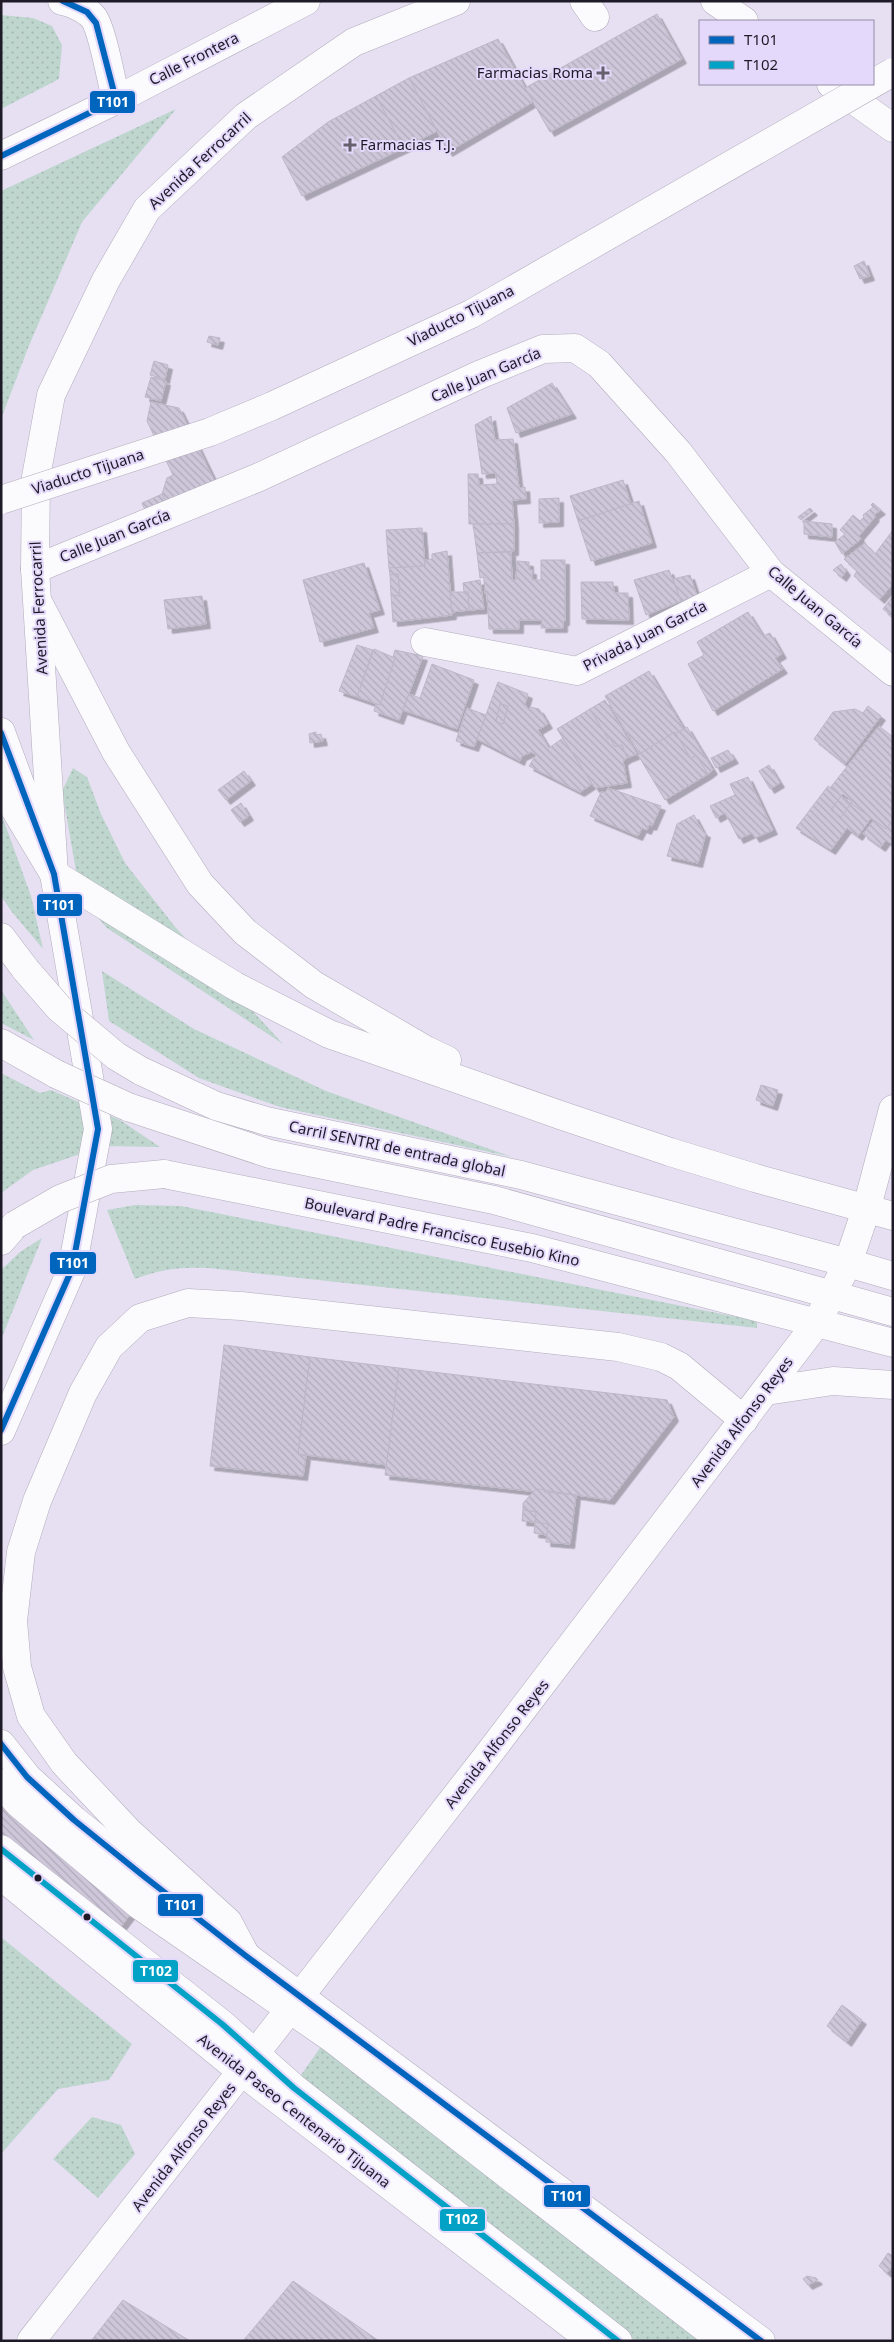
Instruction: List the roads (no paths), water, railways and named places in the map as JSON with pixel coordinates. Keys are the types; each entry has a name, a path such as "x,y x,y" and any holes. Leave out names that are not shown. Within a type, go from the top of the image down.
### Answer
{"main road":[{"path":"62,1 69,2 93,17 103,43 116,100"},
{"name":"Calle Frontera","path":"1,156 116,100 306,1"},
{"name":"Avenida Ferrocarril","path":"10,1400 72,1269 98,1128 54,874 35,568 36,477 51,395 106,280 147,209 246,116 354,42 456,1"},
{"path":"715,1 743,20"},
{"name":"Viaducto Tijuana","path":"874,84 893,72"},
{"path":"833,85 893,128"},
{"name":"Viaducto Tijuana","path":"1,500 210,432 272,406 471,314 835,108 872,85"},
{"name":"Viaducto Tijuana","path":"1,509 232,434 480,322 893,89"},
{"name":"Calle Juan García","path":"35,568 257,478 479,375 543,349 575,348 599,364 678,452 771,573 893,672"},
{"name":"Privada Juan García","path":"425,642 576,670 771,573"},
{"path":"38,602 103,728 136,785 200,884 246,932 314,985 417,1045 516,1091 562,1116"},
{"path":"1,732 54,874"},
{"path":"1,786 54,874 236,986 329,1034 562,1116 755,1178 893,1216"},
{"name":"Carril SENTRI de entrada global","path":"1,937 26,970 59,1008 116,1056 141,1071 216,1106 266,1121 521,1175 893,1276"},
{"path":"1,1043 56,1074 128,1107 270,1154 494,1200 893,1312"},
{"name":"Avenida Alfonso Reyes","path":"31,2341 296,2003 816,1324 848,1264 867,1208 893,1109"},
{"name":"Boulevard Padre Francisco Eusebio Kino","path":"8,1233 60,1199 111,1179 164,1174 532,1248 893,1343"},
{"path":"246,1956 228,1922 129,1832 64,1763 31,1716 17,1667 13,1621 21,1552 37,1501 75,1411 109,1347 140,1318 188,1303 242,1306 618,1347 661,1357 679,1366 744,1420"},
{"path":"766,1391 833,1381 893,1385"},
{"path":"1,1431 10,1400"},
{"path":"1,1744 27,1778 74,1820 246,1956 333,2039 722,2341"},
{"path":"1,1783 18,1803 139,1905 296,2003 761,2341"},
{"path":"1,1849 222,2024 249,2063 294,2088 618,2341"},
{"name":"Avenida Paseo Centenario Tijuana","path":"1,1876 249,2063 592,2341"}],"place":[{"name":"Farmacias Roma","path":"603,73"},
{"name":"Farmacias T.J.","path":"350,145"}]}
